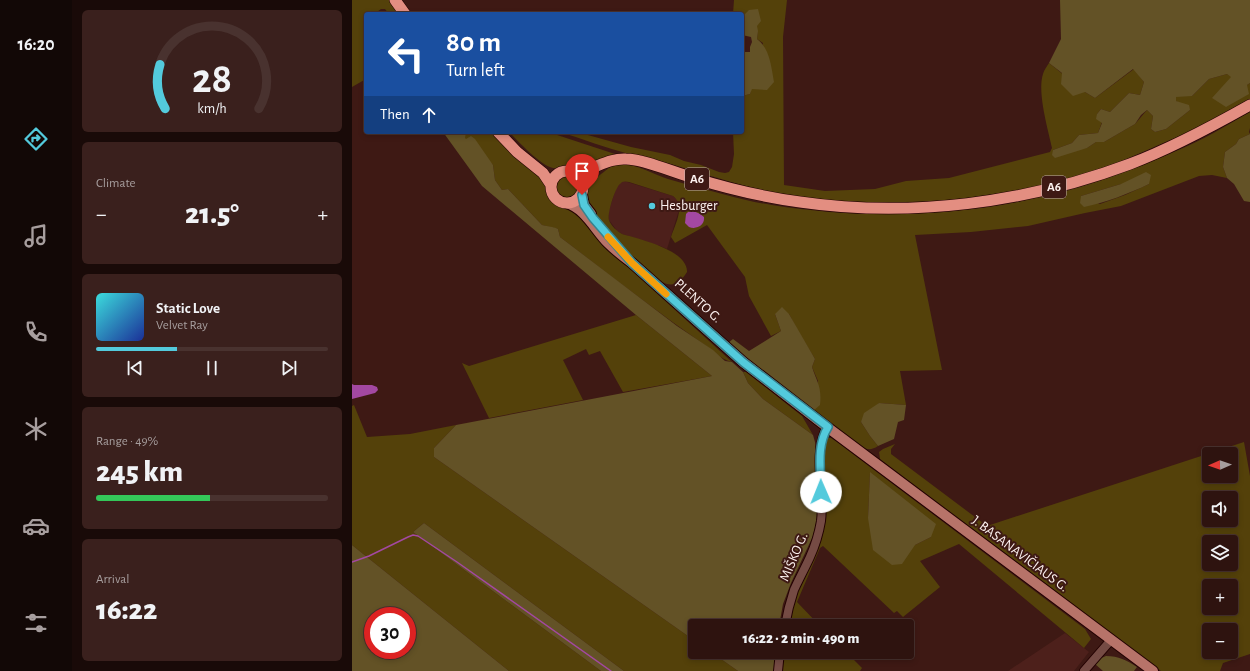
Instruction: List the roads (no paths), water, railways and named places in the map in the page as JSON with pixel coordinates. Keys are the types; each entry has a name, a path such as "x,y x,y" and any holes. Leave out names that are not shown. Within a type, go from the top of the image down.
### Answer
{"highway":[{"path":"395,0 404,12"},
{"name":"A6","path":"576,172 585,171 610,160 628,159 637,160 692,178 740,191 803,202 876,207 954,205 1027,194 1102,174 1155,154 1201,132 1250,105"},
{"path":"500,134 517,152 543,173 551,185 553,195 561,202 566,203 575,201 583,191 591,176 619,159"},
{"path":"507,134 524,152 545,168 562,171 571,170 576,172 583,181 583,191"},
{"path":"551,185 554,176 562,171"}],"main road":[{"name":"PLENTO G.","path":"583,191 584,205 593,218 632,263"},
{"name":"PLENTO G.","path":"566,203 572,204 580,210 607,243 632,263 743,362 828,427"},
{"name":"J. BASANAVIČIAUS G.","path":"828,427 1153,671"}],"street":[{"name":"MIŠKO G.","path":"786,619 789,605 811,556 818,533 822,506 821,450 824,434 828,427"},
{"path":"1084,671 1111,640"},
{"path":"778,671 779,659"}],"waterway":[{"path":"352,562 369,556 413,535 418,536 611,671"}],"place":[{"name":"Hesburger","path":"652,206"}]}
